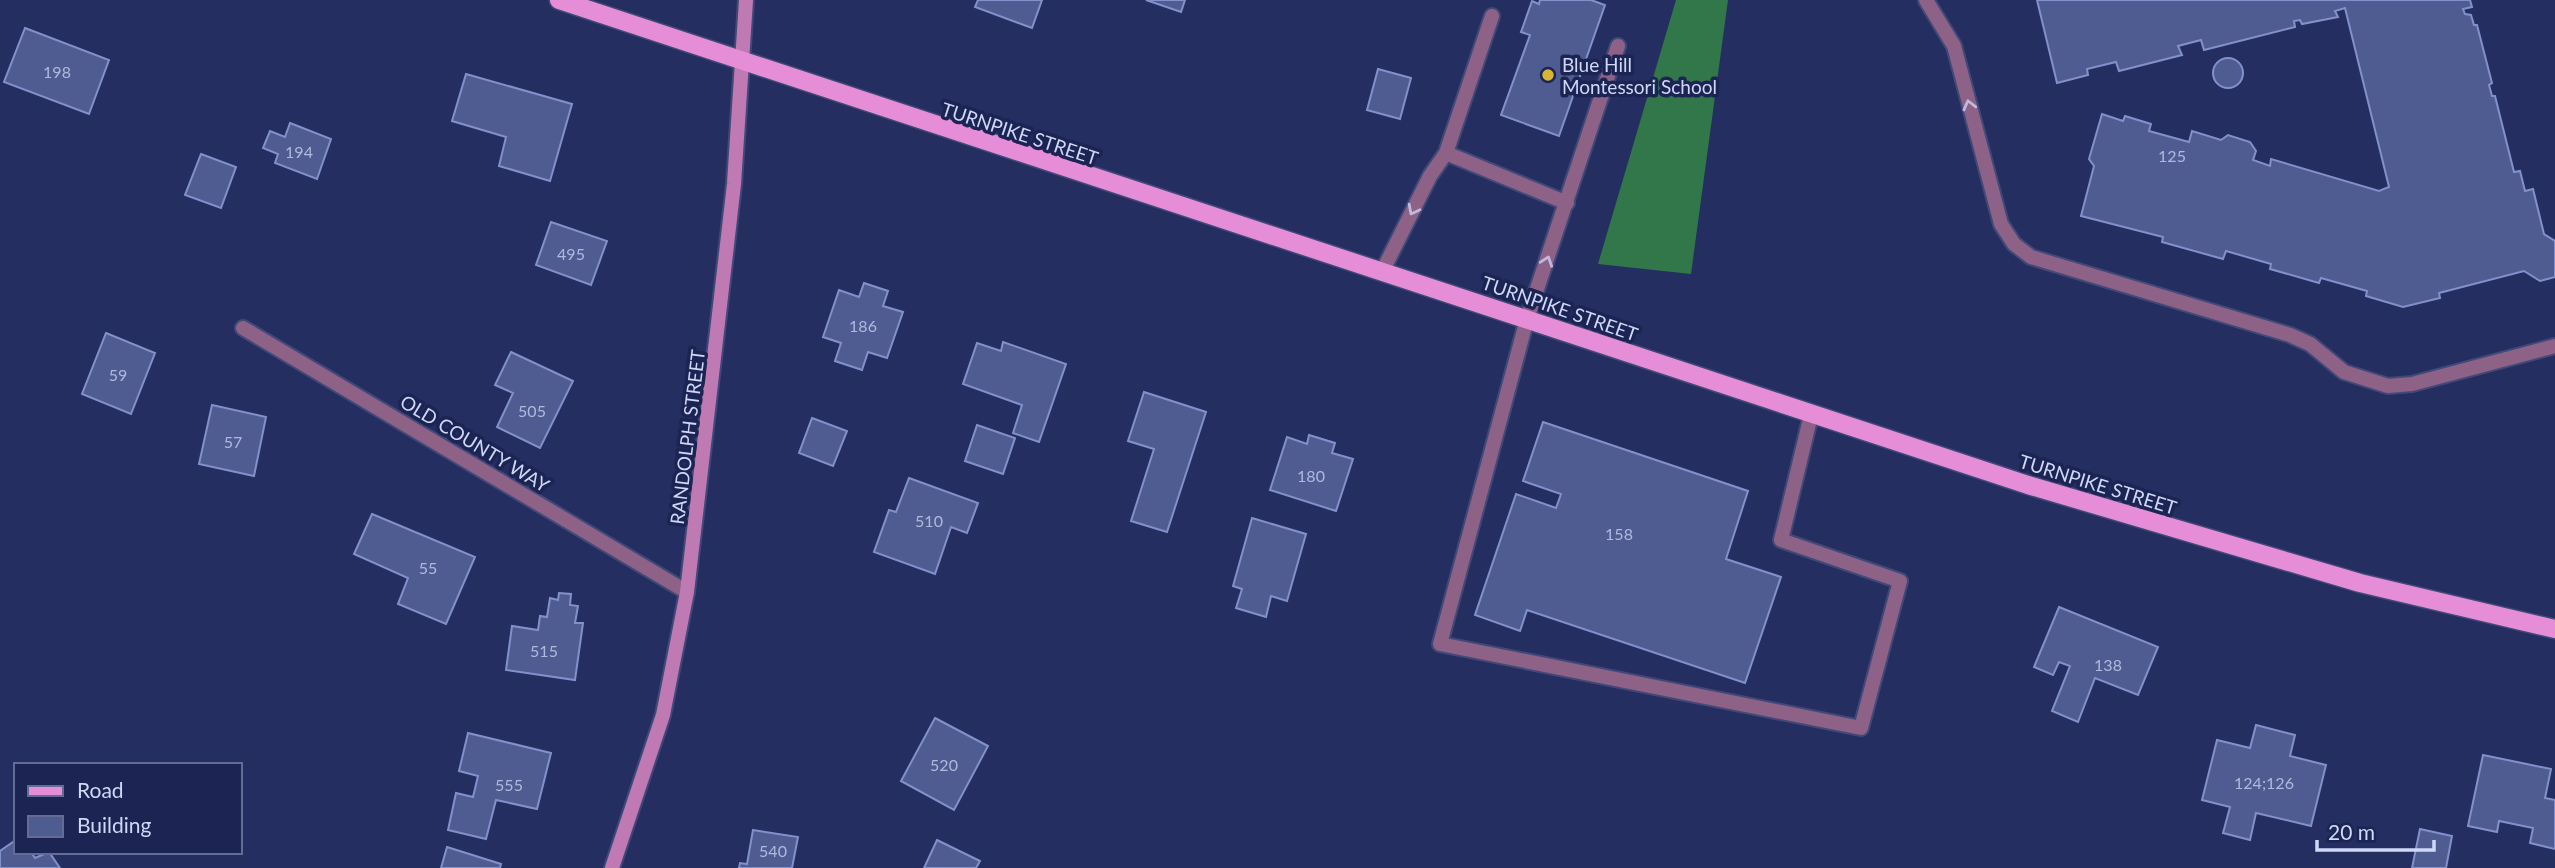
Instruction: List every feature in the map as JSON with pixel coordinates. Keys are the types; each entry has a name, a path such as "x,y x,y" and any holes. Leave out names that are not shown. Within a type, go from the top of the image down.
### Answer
{"main road":[{"name":"TURNPIKE STREET","path":"559,0 1201,215 1383,270 1811,415 2028,485 2360,583 2555,629"},
{"name":"RANDOLPH STREET","path":"612,868 663,715 687,592 733,198 744,63 746,0"}],"street":[{"path":"1926,0 1951,37 1985,172 2006,234 2031,257 2290,335 2310,344 2344,372 2368,381 2400,386 2555,346"},
{"path":"1383,270 1430,176 1446,153 1492,16"},
{"path":"1618,46 1527,319 1440,644 1861,728 1900,581 1781,540 1811,415"},
{"path":"1446,153 1567,203"},
{"name":"OLD COUNTY WAY","path":"243,328 687,592"}],"green space":[{"path":"1676,0 1728,0 1691,274 1598,264"}],"building":[{"path":"978,0 1042,0 1032,28 975,7"},
{"path":"1146,0 1185,0 1181,12"},
{"name":"Blue Hill Montessori School","path":"1540,0 1591,0 1605,5 1559,136 1501,115 1530,35 1521,32 1532,1 1539,4"},
{"path":"2037,0 2470,0 2472,7 2463,9 2465,14 2471,15 2474,25 2477,25 2492,83 2489,85 2492,96 2495,96 2514,172 2520,171 2525,191 2533,189 2544,234 2555,241 2555,277 2540,281 2524,271 2439,293 2440,298 2403,307 2366,296 2367,291 2321,278 2319,283 2270,269 2271,264 2226,251 2223,259 2162,242 2163,237 2081,216 2094,166 2089,159 2102,114 2123,121 2125,116 2151,124 2149,131 2189,142 2192,131 2221,140 2228,135 2250,142 2256,151 2253,160 2270,166 2271,159 2379,191 2389,187 2345,8 2335,11 2338,17 2302,24 2300,20 2294,21 2295,27 2204,50 2201,40 2178,46 2182,55 2119,71 2116,62 2087,69 2088,75 2057,83"},
{"path":"25,28 109,60 89,114 4,82"},
{"path":"2228,58 2234,59 2242,67 2242,79 2234,87 2228,88 2222,87 2214,79 2213,73 2214,67 2222,59"},
{"path":"1378,69 1411,78 1400,119 1367,110"},
{"path":"466,74 572,104 550,181 499,166 506,137 452,121"},
{"path":"290,123 331,139 317,179 275,163 278,154 263,148 270,131 285,137"},
{"path":"201,154 236,167 221,208 185,195"},
{"path":"551,222 607,241 591,285 536,265"},
{"path":"864,283 888,291 883,306 903,312 887,358 868,352 862,370 835,361 841,343 823,337 839,290 859,297"},
{"path":"106,333 155,353 131,414 82,394"},
{"path":"1003,342 1066,364 1039,442 1013,433 1022,405 963,384 977,343 1001,351"},
{"path":"511,352 573,381 540,448 497,427 513,393 495,385"},
{"path":"1144,392 1206,412 1167,532 1131,521 1154,449 1128,441"},
{"path":"212,405 266,417 254,476 199,464"},
{"path":"812,418 847,431 833,466 799,453"},
{"path":"1543,422 1748,491 1726,559 1781,577 1745,683 1527,610 1520,631 1475,615 1516,494 1556,508 1561,494 1523,481"},
{"path":"977,425 1015,438 1003,474 965,461"},
{"path":"1309,435 1335,443 1332,453 1353,459 1336,511 1270,490 1287,437 1307,444"},
{"path":"909,478 978,503 967,533 951,527 935,574 874,552 889,510 896,512"},
{"path":"372,514 475,557 446,624 398,604 408,578 354,554"},
{"path":"1252,518 1306,534 1287,601 1271,596 1266,617 1236,608 1242,589 1233,586"},
{"path":"559,593 571,594 570,605 578,606 575,623 583,623 575,680 506,670 512,626 538,630 540,616 547,617 550,598 558,600"},
{"path":"2059,607 2158,647 2138,695 2095,678 2078,722 2052,711 2070,666 2059,662 2053,675 2034,667"},
{"path":"935,718 988,746 954,810 901,781"},
{"path":"2256,725 2295,735 2290,756 2326,765 2311,826 2256,813 2250,840 2223,833 2230,807 2202,800 2217,740 2250,748"},
{"path":"468,733 551,753 537,809 496,800 486,839 448,830 456,793 473,797 478,776 459,771"},
{"path":"2483,755 2551,769 2545,798 2555,800 2555,849 2530,843 2533,828 2499,821 2497,832 2468,826"},
{"path":"2420,829 2452,836 2446,868 2412,868"},
{"path":"753,830 798,837 792,868 739,868 740,863 747,864"},
{"path":"937,840 980,861 976,868 924,868"},
{"path":"14,841 14,854 32,854 35,858 50,854 60,868 0,868 0,851"},
{"path":"447,847 501,864 500,868 441,868"}],"place":[{"name":"Blue Hill Montessori School","path":"1548,75"}]}
